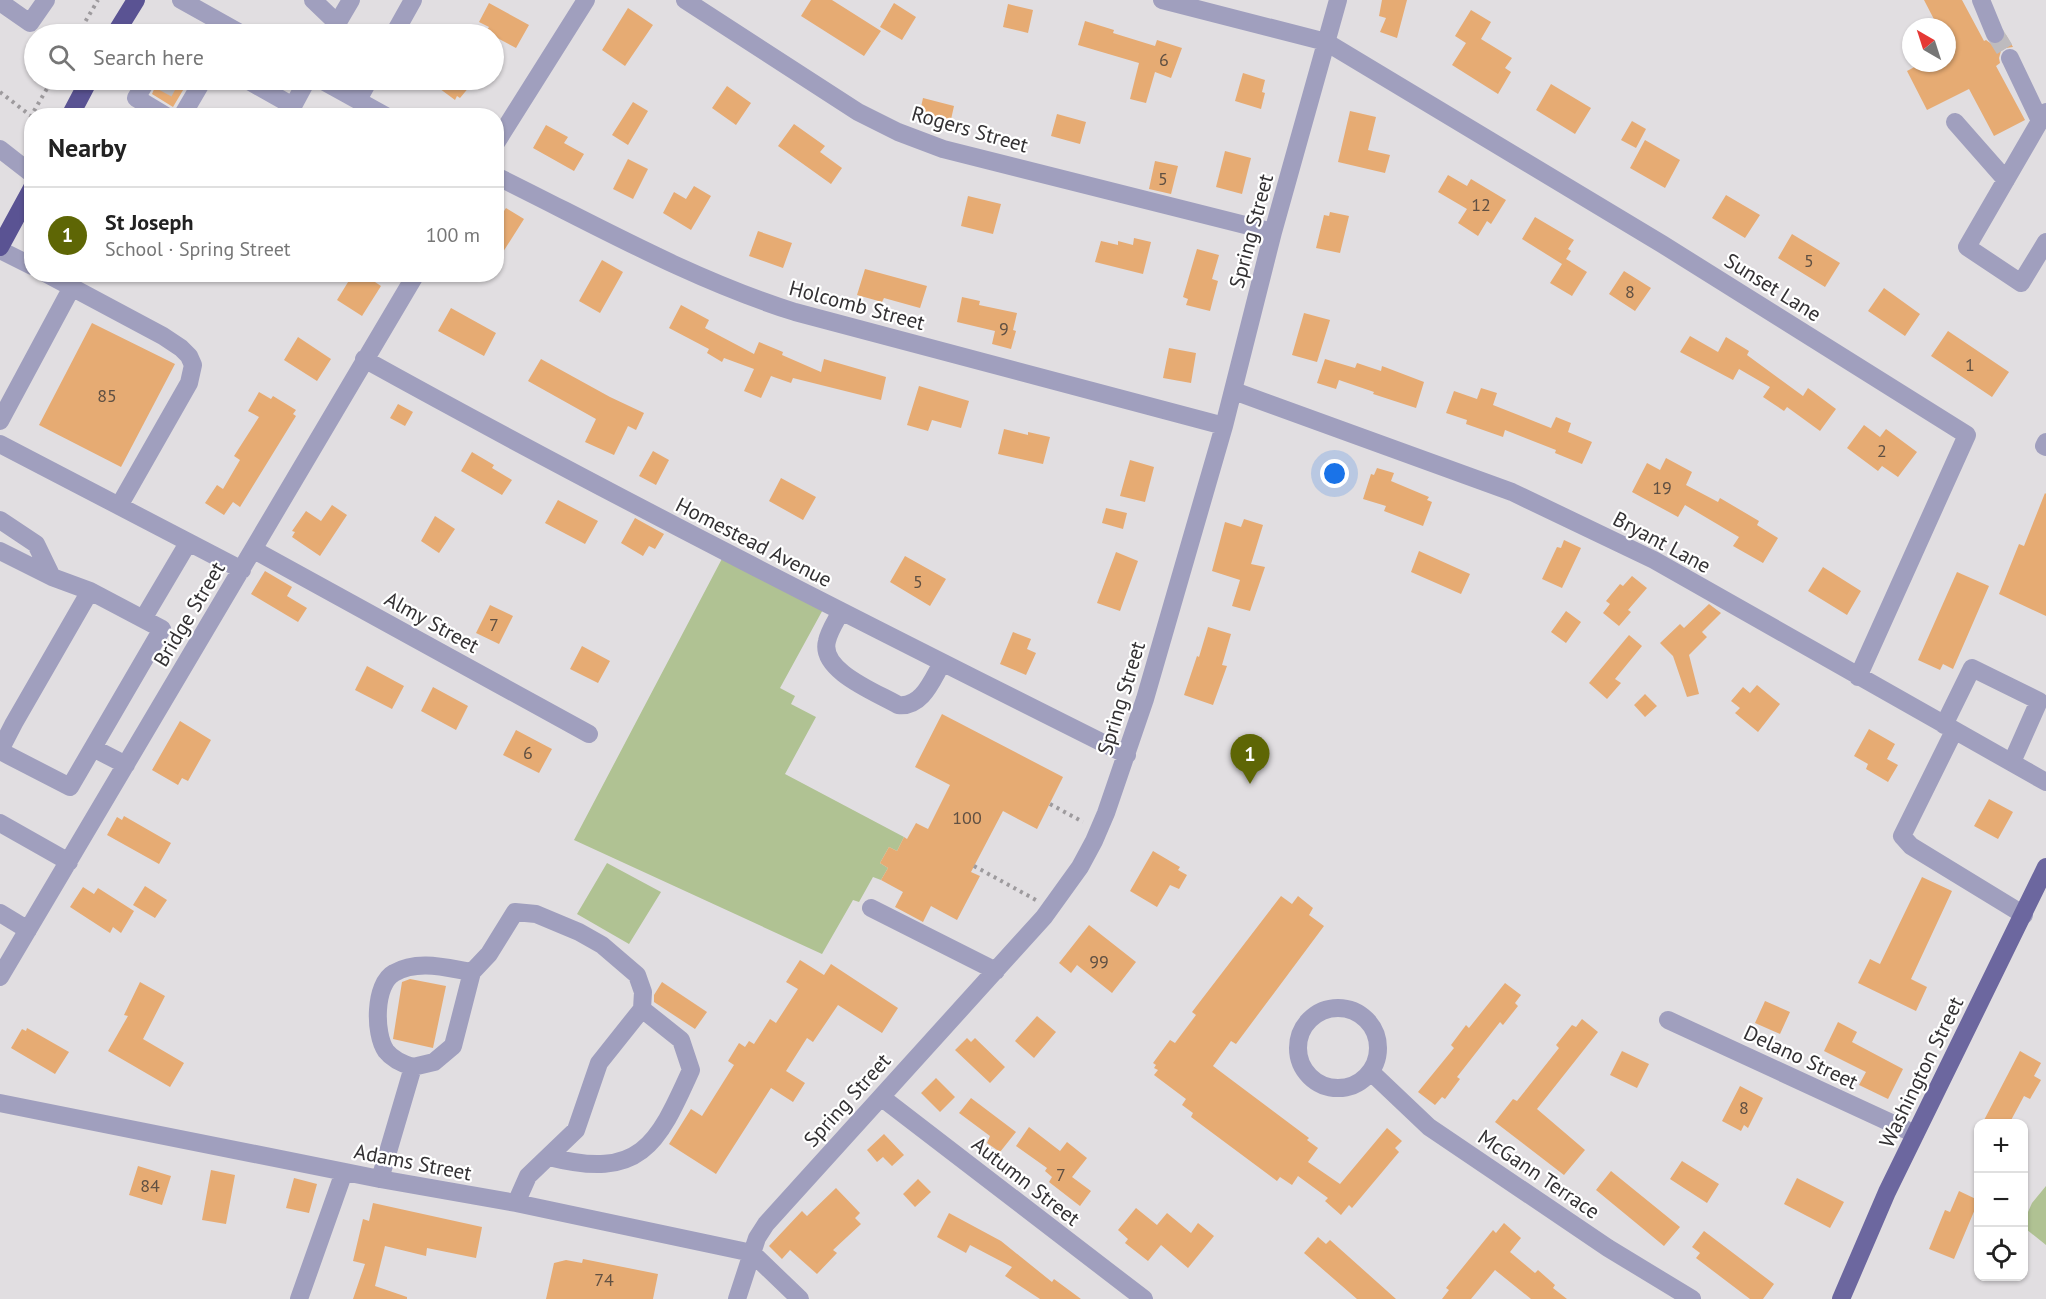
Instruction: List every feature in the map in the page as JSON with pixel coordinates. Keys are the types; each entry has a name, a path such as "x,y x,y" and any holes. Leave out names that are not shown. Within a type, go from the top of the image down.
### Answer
{"highway":[{"path":"121,24 136,0"},
{"path":"74,108 84,90"},
{"path":"0,249 24,206"}],"main road":[{"name":"Washington Street","path":"1841,1299 1887,1192 1915,1134 2024,915 2042,890 2046,867"}],"street":[{"path":"0,2 30,23 46,0"},
{"path":"181,0 220,24"},
{"path":"313,0 330,24"},
{"path":"337,24 351,0"},
{"path":"400,24 413,0"},
{"path":"504,130 586,0"},
{"name":"Rogers Street","path":"685,0 858,112 898,132 943,148 1273,232"},
{"path":"1162,0 1326,42"},
{"name":"Spring Street","path":"737,1299 757,1238 776,1212 1051,908 1080,867 1099,830 1127,754 1157,658 1224,426 1273,232 1338,0"},
{"path":"1981,0 1995,34"},
{"name":"Sunset Lane","path":"1326,42 1662,244 1967,435 1858,677"},
{"path":"2010,58 2043,117 1967,247 2021,283 2046,242"},
{"path":"141,90 136,98 153,108"},
{"path":"184,108 187,95 192,90"},
{"path":"265,90 293,106 302,90"},
{"path":"340,90 372,108"},
{"path":"358,100 364,90"},
{"path":"1954,122 2006,180"},
{"path":"0,149 24,168"},
{"name":"Holcomb Street","path":"504,180 703,279 747,297 795,312 1224,426"},
{"path":"0,249 24,262"},
{"path":"62,282 163,336 181,348 189,356 193,365 189,382 119,506"},
{"name":"Bridge Street","path":"0,977 411,282"},
{"path":"0,421 72,287"},
{"name":"Homestead Avenue","path":"364,359 518,444 840,611 1127,754"},
{"name":"Bryant Lane","path":"1234,391 1512,492 1654,560 2046,782"},
{"path":"2046,441 2044,446 2046,447"},
{"path":"0,444 242,570"},
{"path":"0,520 36,544 52,577"},
{"path":"142,619 188,543"},
{"name":"Almy Street","path":"254,550 589,734"},
{"path":"0,551 52,577 90,591 162,629 70,787 0,751 7,719 90,591"},
{"path":"840,611 827,642 827,652 831,662 840,672 898,705 908,706 918,700 942,663"},
{"path":"2012,762 2039,701 1972,668 1949,728 1902,836 1911,846 2024,915"},
{"path":"93,748 126,765"},
{"path":"0,823 69,862"},
{"path":"871,908 996,971"},
{"path":"472,972 420,964 393,973 382,987 378,1014 380,1036 386,1050 399,1063 413,1067 434,1062 453,1046 472,972 489,954 515,912 536,914 579,932 602,945 637,975 643,992 642,1009 599,1063 576,1130 528,1176 516,1203"},
{"path":"0,913 28,930"},
{"path":"1334,1008 1347,1008 1359,1013 1370,1022 1379,1047 1377,1060 1371,1072 1361,1082 1336,1089 1323,1086 1312,1079 1301,1062 1298,1043 1302,1030 1310,1019 1334,1008"},
{"path":"549,1157 578,1164 615,1164 638,1154 656,1137 673,1110 691,1070 681,1040 642,1009"},
{"name":"Delano Street","path":"1668,1020 1915,1134"},
{"path":"380,1179 413,1067"},
{"name":"McGann Terrace","path":"1371,1072 1429,1127 1608,1248 1692,1299"},
{"name":"Autumn Street","path":"881,1097 1144,1299"},
{"name":"Adams Street","path":"0,1103 380,1179 516,1203 752,1254"},
{"path":"299,1299 344,1172"},
{"path":"752,1254 800,1299"}],"path":[{"path":"84,24 98,0"},
{"path":"36,108 46,90"},
{"path":"0,92 24,111"},
{"path":"1050,804 1099,830"},
{"path":"974,866 1051,908"}],"green space":[{"path":"725,553 826,604 780,688 795,696 791,704 816,717 785,774 904,837 897,851 889,847 880,863 888,868 881,880 873,877 859,902 853,900 822,954 574,840"},
{"path":"607,863 661,892 629,944 577,914"},
{"path":"2046,1186 2046,1245 2028,1231 2028,1212 2032,1203"}],"building":[{"path":"811,0 832,0 881,31 864,56 801,16"},
{"path":"1382,0 1407,0 1397,38 1380,32 1386,18 1379,16"},
{"path":"1924,0 1962,0 1984,41 1999,45 2006,35 2013,47 2001,51 2000,63 1996,66 2025,120 1994,136 1969,89 1927,110 1908,72 1956,72 1956,18 1933,18"},
{"path":"489,3 529,25 516,48 504,42 504,24 479,22"},
{"path":"894,3 916,17 902,40 880,27"},
{"path":"1008,4 1033,10 1028,33 1003,27"},
{"path":"628,8 653,25 625,66 602,50"},
{"path":"1471,10 1491,22 1481,39 1512,58 1505,68 1511,72 1498,94 1452,65 1466,43 1455,36"},
{"path":"1085,21 1114,30 1113,33 1155,46 1157,40 1182,48 1171,78 1155,72 1146,103 1130,99 1139,63 1078,45"},
{"path":"1243,73 1265,80 1261,109 1235,101"},
{"path":"1551,84 1591,108 1575,134 1536,110"},
{"path":"727,86 751,103 736,125 712,108"},
{"path":"154,90 183,90 173,107 152,94"},
{"path":"442,90 467,90 455,100"},
{"path":"923,98 954,106 950,124 919,116"},
{"path":"633,102 648,111 628,145 612,135"},
{"path":"1350,111 1376,117 1368,150 1390,155 1385,173 1338,162"},
{"path":"1057,114 1086,122 1080,144 1051,136"},
{"path":"1632,121 1646,129 1636,148 1621,140"},
{"path":"794,124 825,146 820,152 842,168 831,184 778,146"},
{"path":"546,125 568,137 564,143 584,154 574,171 533,148"},
{"path":"1645,140 1680,160 1665,188 1630,168"},
{"path":"1225,151 1251,158 1242,194 1216,187"},
{"path":"628,159 648,169 633,199 613,189"},
{"path":"1155,161 1178,166 1171,194 1149,189"},
{"path":"1448,175 1467,186 1471,179 1506,200 1491,224 1487,221 1478,236 1458,223 1467,209 1438,192"},
{"path":"694,186 711,196 691,230 663,213 674,192 686,199"},
{"path":"1726,195 1760,215 1745,238 1712,218"},
{"path":"968,196 1001,204 993,234 961,226"},
{"path":"506,208 524,219 504,250 504,211"},
{"path":"1330,212 1349,216 1340,253 1316,248 1324,215 1329,216"},
{"path":"1535,217 1574,240 1568,249 1571,251 1566,259 1587,272 1572,296 1550,283 1562,264 1522,239"},
{"path":"758,231 792,243 783,268 749,256"},
{"path":"1792,234 1840,263 1825,287 1778,258"},
{"path":"1134,238 1151,242 1143,274 1095,262 1101,241 1118,245 1118,241 1133,245"},
{"path":"1197,249 1219,255 1212,279 1218,281 1210,311 1186,305 1188,299 1183,297"},
{"path":"602,260 623,272 600,313 579,301"},
{"path":"865,269 927,286 920,308 884,298 882,302 857,295"},
{"path":"1624,271 1651,288 1635,311 1609,294"},
{"path":"348,282 375,282 381,286 362,316 337,300"},
{"path":"1884,288 1920,314 1905,336 1868,311"},
{"path":"962,297 980,301 979,305 1017,313 1013,330 1016,331 1011,349 992,344 995,331 957,322"},
{"path":"681,305 709,320 705,328 754,354 759,342 821,372 824,359 886,377 881,400 793,378 791,383 771,376 761,398 744,391 754,369 724,358 722,362 707,353 709,349 669,328"},
{"path":"451,308 496,333 484,356 438,331"},
{"path":"1304,313 1330,320 1317,362 1292,355"},
{"path":"92,323 175,364 121,467 39,425"},
{"path":"1948,331 2009,372 1992,397 1931,356"},
{"path":"1690,336 1718,352 1726,337 1749,351 1747,355 1803,396 1808,388 1836,409 1820,431 1787,407 1784,411 1763,397 1770,387 1739,369 1733,380 1680,352"},
{"path":"298,337 331,359 317,381 284,360"},
{"path":"1169,348 1196,353 1191,383 1163,378"},
{"path":"541,359 644,413 636,430 628,426 614,455 585,442 596,419 528,381"},
{"path":"1325,359 1355,368 1357,363 1381,371 1382,366 1424,382 1416,408 1339,380 1336,389 1317,383"},
{"path":"919,386 969,401 961,428 932,420 928,431 907,425"},
{"path":"1481,388 1497,393 1493,405 1551,428 1556,417 1571,423 1568,432 1592,442 1582,464 1555,453 1556,450 1505,430 1503,437 1466,424 1467,420 1446,413 1454,391 1477,399"},
{"path":"259,392 271,399 273,396 296,410 293,414 296,416 240,507 233,502 224,515 205,503 217,485 223,489 240,460 234,456 259,417 248,411"},
{"path":"398,404 413,412 405,426 390,418"},
{"path":"1864,425 1880,437 1886,429 1917,452 1898,477 1882,466 1878,471 1847,448"},
{"path":"1004,429 1050,437 1043,464 998,454"},
{"path":"653,451 669,460 656,485 639,476"},
{"path":"472,452 494,465 492,468 512,480 502,495 461,471"},
{"path":"1666,458 1692,472 1686,485 1718,502 1720,498 1759,521 1757,525 1778,538 1763,563 1733,546 1739,537 1685,505 1678,517 1632,492 1647,463 1660,470"},
{"path":"1130,460 1154,467 1145,502 1120,496"},
{"path":"1377,468 1394,473 1391,481 1429,497 1427,500 1432,502 1423,526 1384,511 1386,506 1363,499 1371,474 1374,475"},
{"path":"781,478 816,497 803,520 769,501"},
{"path":"2045,493 2046,616 1999,594 2019,544 2024,546"},
{"path":"558,500 598,521 585,544 545,523"},
{"path":"332,505 347,515 320,556 292,537 295,532 292,531 306,511 321,521"},
{"path":"1106,508 1127,513 1123,529 1102,523"},
{"path":"435,516 455,529 439,553 421,541"},
{"path":"635,518 664,534 655,549 649,546 643,556 621,543"},
{"path":"1244,519 1263,525 1251,564 1265,567 1250,611 1232,606 1240,580 1212,571 1225,522 1241,527"},
{"path":"1564,540 1581,548 1562,588 1542,579 1557,547 1561,548"},
{"path":"1419,551 1470,574 1461,594 1411,572"},
{"path":"1116,552 1138,561 1120,611 1097,603"},
{"path":"905,556 946,579 930,606 890,582"},
{"path":"1823,567 1861,591 1847,615 1808,591"},
{"path":"265,571 292,587 287,596 307,608 298,622 251,594"},
{"path":"1957,572 1989,586 1953,669 1943,664 1940,670 1918,660"},
{"path":"1632,576 1647,588 1628,610 1631,612 1619,626 1603,613 1610,604 1606,601 1620,584 1623,586"},
{"path":"1709,604 1721,613 1702,632 1707,637 1689,655 1699,694 1687,697 1673,656 1660,643 1680,624 1684,628"},
{"path":"490,605 513,616 499,644 476,633"},
{"path":"1566,611 1581,622 1566,643 1551,632"},
{"path":"1208,627 1231,634 1222,665 1227,666 1213,705 1184,695"},
{"path":"1013,632 1031,639 1027,649 1036,653 1026,675 1000,664"},
{"path":"1629,635 1642,646 1615,679 1621,683 1607,699 1589,683"},
{"path":"582,646 610,661 598,683 570,669"},
{"path":"367,666 404,686 392,709 355,690"},
{"path":"1757,685 1780,704 1758,732 1735,713 1740,708 1731,701 1743,687 1750,693"},
{"path":"433,687 468,706 456,730 421,711"},
{"path":"1645,694 1657,706 1645,717 1634,705"},
{"path":"942,714 1063,777 1037,829 1003,811 971,872 980,876 957,920 931,906 923,922 895,907 903,892 881,880 888,868 880,863 889,847 897,851 904,837 907,839 916,823 928,829 950,785 915,767"},
{"path":"180,721 211,740 188,781 182,778 178,785 152,770"},
{"path":"1869,729 1895,744 1887,759 1898,765 1888,782 1866,769 1868,764 1854,756"},
{"path":"516,730 552,749 539,773 503,755"},
{"path":"1989,799 2013,812 1998,839 1974,826"},
{"path":"124,816 171,843 159,864 107,835 117,817 122,820"},
{"path":"1153,851 1180,867 1178,870 1187,875 1179,889 1170,885 1157,907 1130,891"},
{"path":"1922,877 1952,891 1911,979 1927,987 1916,1011 1858,983 1870,959 1880,964"},
{"path":"145,886 167,900 155,918 133,905"},
{"path":"83,887 94,894 98,888 134,911 121,933 113,927 110,933 70,907"},
{"path":"1281,896 1292,904 1298,896 1313,908 1309,915 1324,926 1236,1044 1231,1041 1213,1066 1309,1138 1307,1140 1318,1148 1308,1162 1340,1184 1387,1128 1402,1141 1395,1148 1399,1152 1352,1208 1349,1205 1341,1215 1325,1201 1328,1198 1298,1176 1292,1185 1280,1177 1277,1181 1191,1117 1193,1113 1182,1105 1186,1099 1154,1075 1158,1070 1154,1068 1156,1065 1153,1063 1170,1040 1175,1043 1196,1015 1192,1012"},
{"path":"1089,925 1136,962 1112,993 1077,965 1071,973 1059,963"},
{"path":"800,960 824,975 831,964 898,1008 882,1033 838,1005 813,1042 807,1038 786,1071 805,1083 793,1102 771,1088 716,1174 669,1144 691,1109 702,1116 734,1065 728,1061 739,1043 745,1047 749,1041 754,1044 770,1019 776,1023 798,989 786,982"},
{"path":"410,979 446,986 433,1048 393,1039 402,982"},
{"path":"140,982 165,996 143,1039 184,1063 170,1087 108,1051 128,1016 124,1015"},
{"path":"662,982 707,1012 695,1029 654,1002 654,995"},
{"path":"1505,983 1521,995 1515,1003 1518,1006 1503,1025 1500,1022 1457,1077 1460,1079 1445,1099 1442,1097 1435,1105 1418,1092 1454,1048 1451,1045 1466,1025 1469,1028"},
{"path":"1765,1001 1790,1012 1780,1034 1755,1023"},
{"path":"1037,1016 1056,1032 1034,1058 1015,1041"},
{"path":"1582,1019 1598,1032 1537,1109 1585,1150 1564,1175 1495,1122 1513,1099 1517,1101 1559,1048 1556,1045 1572,1025 1576,1027"},
{"path":"1838,1022 1857,1032 1852,1042 1903,1069 1888,1099 1859,1085 1866,1072 1824,1051"},
{"path":"27,1028 69,1052 55,1074 11,1048 22,1029 26,1031"},
{"path":"967,1038 971,1042 975,1038 1005,1067 990,1083 955,1050"},
{"path":"1622,1051 1649,1064 1637,1088 1610,1075"},
{"path":"2020,1051 2041,1063 2034,1076 2041,1080 2030,1099 2024,1096 2012,1119 1985,1119"},
{"path":"936,1078 955,1097 940,1112 921,1093"},
{"path":"1740,1086 1763,1098 1748,1128 1744,1125 1741,1131 1722,1121"},
{"path":"971,1098 1016,1132 1000,1152 987,1143 990,1136 959,1113"},
{"path":"1029,1127 1060,1151 1067,1142 1087,1158 1072,1177 1091,1191 1080,1206 1049,1182 1052,1177 1045,1171 1047,1168 1016,1146"},
{"path":"884,1134 904,1155 892,1166 883,1157 877,1162 867,1150"},
{"path":"1682,1161 1719,1184 1707,1203 1670,1179"},
{"path":"138,1166 171,1176 162,1205 129,1195"},
{"path":"211,1170 235,1175 226,1224 202,1220"},
{"path":"1611,1171 1680,1227 1664,1246 1596,1190"},
{"path":"294,1178 317,1184 309,1213 286,1208"},
{"path":"1797,1178 1844,1202 1830,1228 1784,1204"},
{"path":"918,1179 931,1192 915,1207 903,1194"},
{"path":"836,1188 860,1213 855,1218 861,1224 833,1250 837,1253 817,1274 790,1250 782,1259 769,1246 802,1211 807,1216"},
{"path":"1959,1191 1974,1198 1974,1212 1954,1259 1929,1249 1945,1210 1950,1212"},
{"path":"373,1203 482,1227 476,1258 427,1248 426,1256 385,1246 375,1286 407,1297 407,1299 353,1299 365,1264 353,1261 363,1219 369,1221"},
{"path":"1136,1208 1157,1225 1167,1213 1191,1233 1198,1223 1214,1236 1188,1268 1161,1245 1148,1261 1125,1243 1128,1239 1118,1230"},
{"path":"949,1213 1001,1241 1052,1282 1054,1279 1081,1299 1040,1299 1005,1276 1012,1267 970,1245 966,1253 937,1237"},
{"path":"1504,1223 1521,1238 1510,1252 1535,1273 1538,1270 1555,1285 1553,1288 1567,1299 1531,1299 1495,1270 1471,1299 1442,1299 1449,1290 1446,1288 1493,1230 1496,1233"},
{"path":"1704,1231 1774,1284 1763,1299 1750,1299 1696,1258 1700,1253 1692,1247"},
{"path":"1318,1237 1326,1244 1330,1240 1396,1299 1357,1299 1304,1253"},
{"path":"583,1259 658,1274 653,1299 546,1299 554,1263 566,1260 582,1263"}],"tunnel":[{"path":"1995,34 2010,58"},
{"path":"178,90 182,92"}],"place":[{"name":"St Joseph","path":"1250,784"}]}
